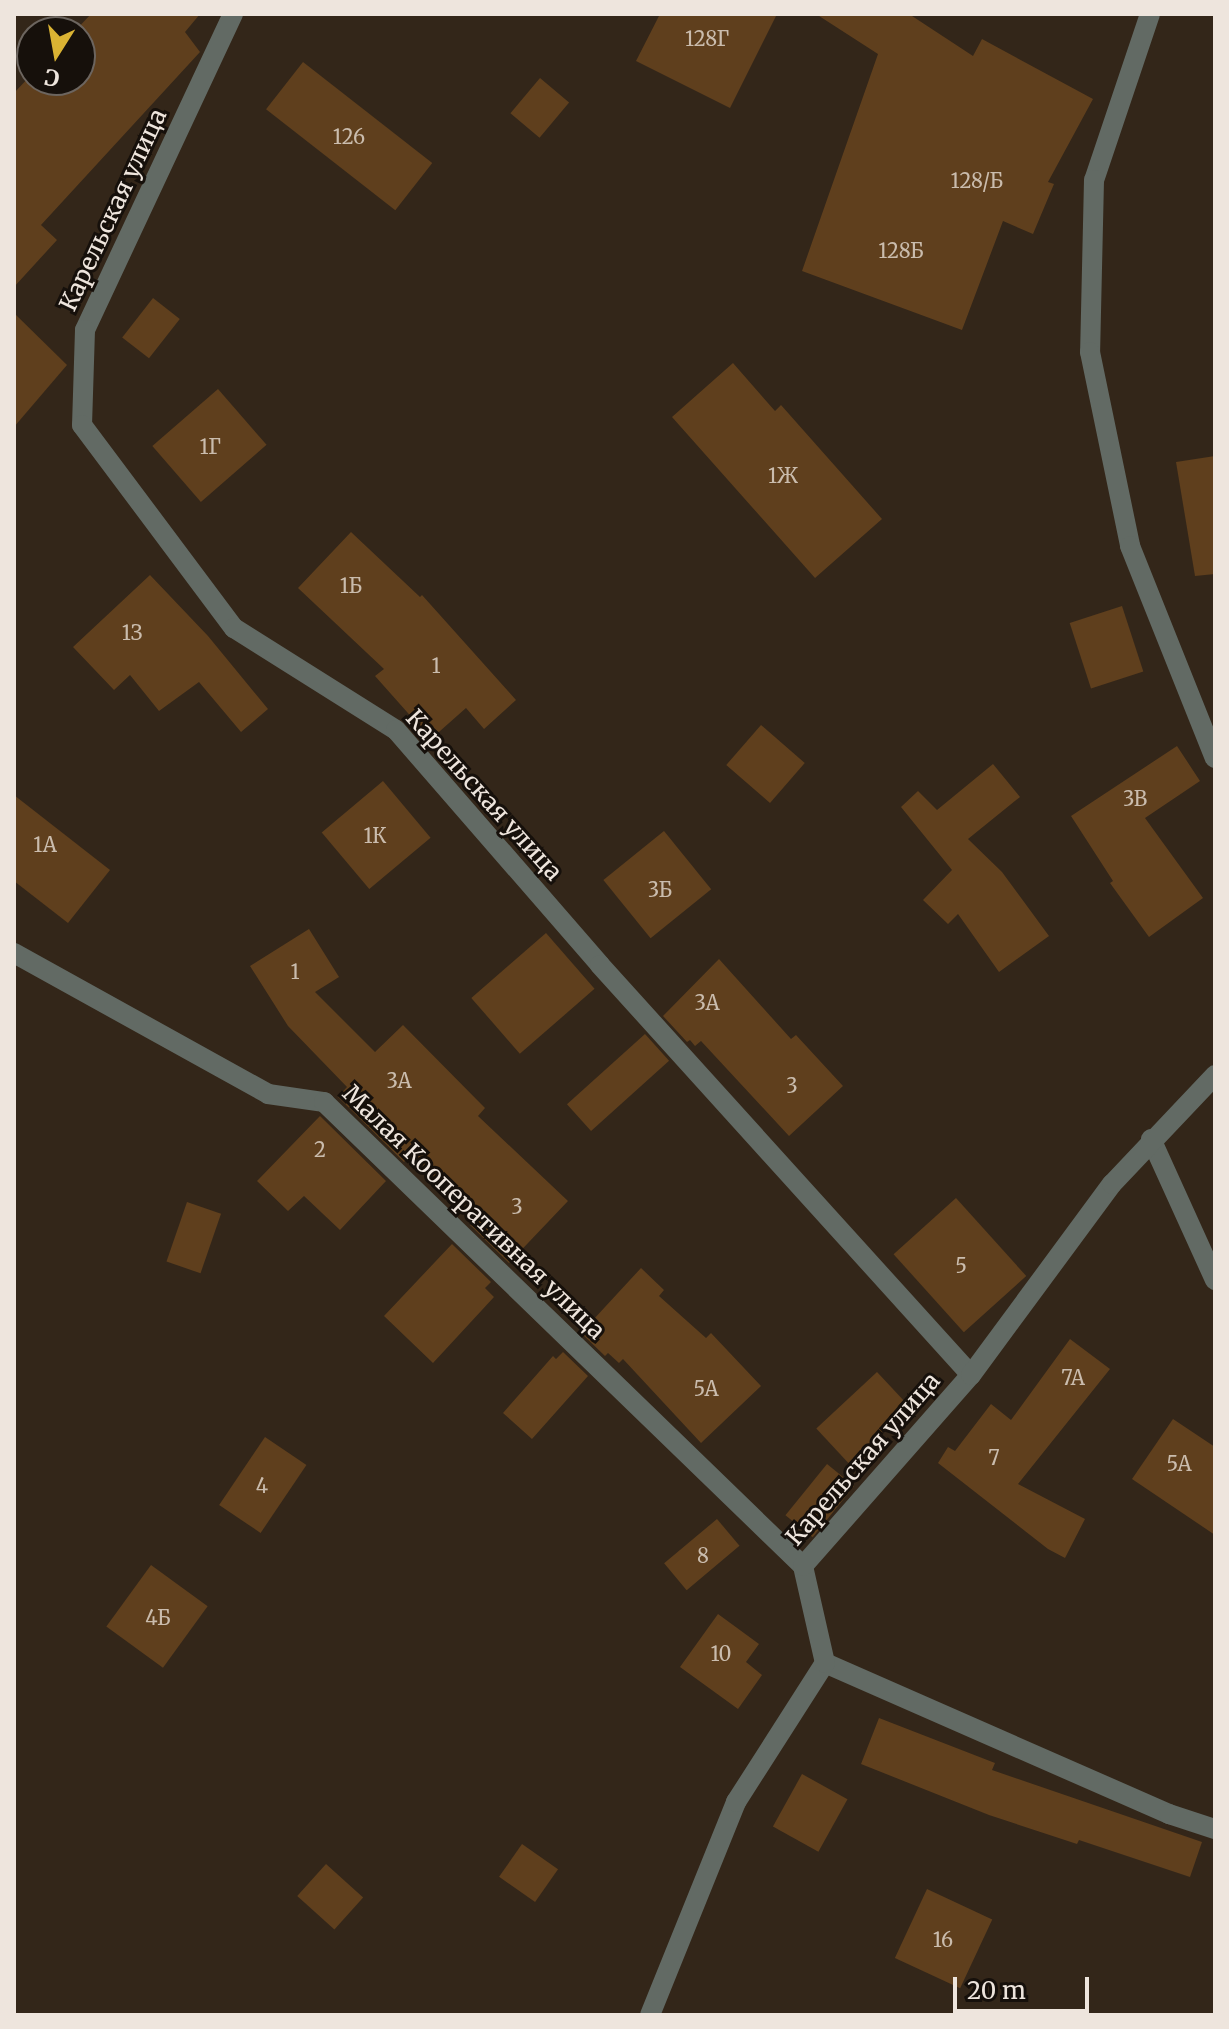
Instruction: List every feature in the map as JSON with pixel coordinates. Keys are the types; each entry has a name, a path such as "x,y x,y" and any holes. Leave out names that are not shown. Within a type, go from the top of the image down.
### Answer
{"street":[{"name":"Карельская улица","path":"233,14 85,330 82,425 234,628 396,730 600,965 971,1375"},
{"path":"1150,14 1094,180 1090,352 1130,546 1215,758"},
{"name":"Малая Кооперативная улица","path":"14,953 268,1094 324,1102 803,1566"},
{"name":"Карельская улица","path":"825,1663 803,1566 971,1375 1112,1184 1151,1139 1215,1075"},
{"path":"1151,1139 1215,1280"},
{"path":"650,2015 736,1802 825,1663 1169,1814 1215,1829"}],"building":[{"path":"200,14 185,32 200,52 41,225 57,240 14,287 14,93 16,91 16,96 96,96 96,16 89,16"},
{"path":"660,14 777,14 730,108 636,61"},
{"path":"816,14 909,14 973,56 982,39 1093,99 1048,182 1054,184 1033,234 1003,221 962,330 802,271 878,54"},
{"path":"303,62 432,163 395,210 266,109"},
{"path":"540,78 569,102 540,138 510,113"},
{"path":"153,298 180,319 149,358 122,337"},
{"path":"14,313 67,365 14,427"},
{"path":"733,363 775,411 781,405 882,519 815,578 672,417"},
{"path":"218,389 267,445 201,502 152,446"},
{"path":"1215,456 1215,574 1195,576 1176,462"},
{"path":"351,532 420,597 422,595 516,700 484,729 466,708 431,739 375,676 384,669 298,588"},
{"path":"150,575 208,636 268,709 241,732 199,682 159,711 130,675 114,690 73,647"},
{"path":"1122,606 1143,672 1091,689 1070,623"},
{"path":"761,725 805,763 770,803 726,765"},
{"path":"1177,746 1200,781 1145,818 1203,898 1149,937 1110,883 1113,881 1071,816"},
{"path":"993,764 1020,797 968,839 1002,872 1049,936 999,972 958,914 948,924 923,900 952,870 901,807 918,791 937,810"},
{"path":"383,781 431,838 369,889 322,832"},
{"path":"14,795 110,870 68,923 14,881"},
{"path":"664,831 711,889 651,938 603,880"},
{"path":"309,929 339,977 315,992 375,1052 403,1025 485,1108 478,1116 568,1201 509,1263 470,1225 476,1219 412,1154 404,1162 338,1097 347,1087 288,1026 250,966"},
{"path":"546,933 595,989 520,1054 471,998"},
{"path":"719,959 791,1039 796,1035 843,1086 789,1136 701,1041 695,1046 690,1040 687,1042 663,1016"},
{"path":"645,1034 669,1061 591,1131 567,1104"},
{"path":"320,1116 386,1181 340,1230 304,1196 288,1211 257,1181"},
{"path":"956,1198 1026,1276 964,1332 894,1254"},
{"path":"187,1202 221,1214 201,1273 166,1262"},
{"path":"452,1244 491,1282 485,1288 494,1297 433,1363 384,1316"},
{"path":"641,1268 664,1290 659,1296 706,1338 711,1333 761,1386 701,1443 623,1359 619,1363 608,1353 605,1356 581,1333"},
{"path":"1070,1339 1110,1369 1018,1484 1085,1519 1065,1558 1048,1549 938,1463 948,1447 955,1451 991,1404 1011,1420"},
{"path":"563,1352 588,1376 532,1439 503,1413 553,1356 556,1359"},
{"path":"877,1372 909,1406 848,1463 816,1429"},
{"path":"1173,1419 1215,1447 1215,1535 1132,1479"},
{"path":"265,1437 306,1465 261,1533 219,1505"},
{"path":"827,1464 854,1486 813,1537 785,1515"},
{"path":"717,1519 739,1546 687,1590 664,1563"},
{"path":"151,1565 208,1606 163,1668 106,1626"},
{"path":"718,1614 759,1644 746,1662 762,1675 738,1709 680,1667"},
{"path":"879,1718 995,1763 992,1770 1202,1842 1190,1877 1079,1840 1077,1844 989,1815 861,1764"},
{"path":"802,1774 847,1799 818,1852 773,1826"},
{"path":"522,1844 558,1869 535,1902 499,1877"},
{"path":"326,1864 363,1897 334,1929 297,1896"},
{"path":"927,1889 992,1919 960,1988 895,1958"}]}
